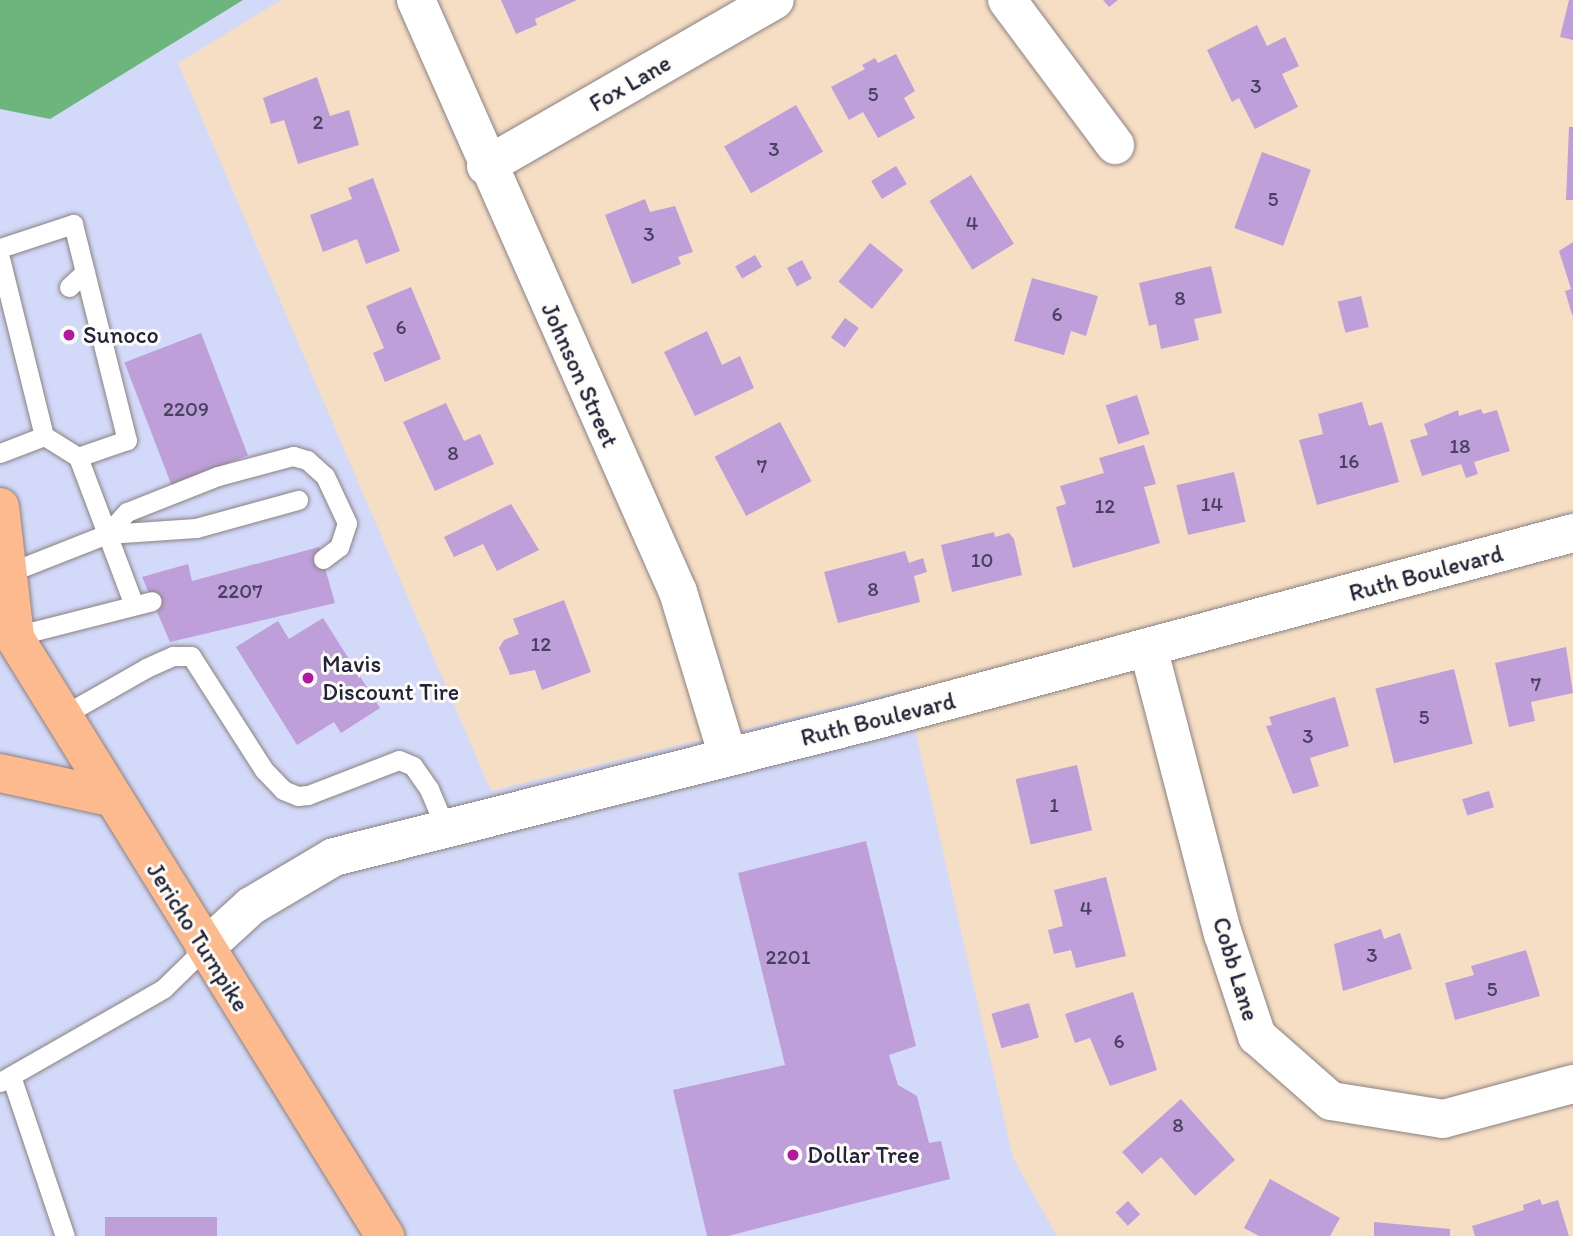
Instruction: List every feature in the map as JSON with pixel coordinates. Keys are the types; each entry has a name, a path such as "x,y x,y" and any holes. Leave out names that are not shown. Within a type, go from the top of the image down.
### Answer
{"main road":[{"name":"Jericho Turnpike","path":"0,506 8,573 5,637 62,716 385,1236"},
{"path":"0,773 110,797"}],"street":[{"name":"Johnson Street","path":"416,0 486,166 678,592 727,757"},
{"name":"Fox Lane","path":"486,166 775,0"},
{"path":"1007,0 1115,145"},
{"name":"Ruth Boulevard","path":"205,948 251,906 334,857 1148,647 1573,533"},
{"name":"Cobb Lane","path":"1148,647 1223,934 1257,1036 1331,1101 1443,1119 1573,1084"}],"lane":[{"path":"0,248 73,224 85,272 95,346 127,440 78,457"},
{"path":"0,258 25,325 35,400 44,436 78,457 107,534 143,603 5,637"},
{"path":"68,287 85,272"},
{"path":"35,400 50,386"},
{"path":"0,453 44,436"},
{"path":"107,534 127,512 218,475 293,456 307,460 325,476 346,523 339,547 323,559"},
{"path":"8,573 107,534 196,528 298,500"},
{"path":"62,716 146,668 173,656 191,656 264,770 283,790 298,796 308,795 399,760 413,766 429,789 445,827"},
{"path":"65,1236 6,1079 163,989 205,948"}],"shaded area":[{"path":"0,0 281,0 178,63 491,791 906,690 1013,1158 1057,1236 0,1236"}],"green space":[{"path":"0,0 243,0 50,119 0,109"}],"building":[{"path":"501,0 577,0 535,19 537,25 516,34"},
{"path":"1103,0 1118,0 1109,7"},
{"path":"1569,0 1573,0 1573,40 1560,37"},
{"path":"1257,25 1267,46 1285,37 1299,66 1282,74 1298,107 1255,129 1239,98 1232,102 1207,50"},
{"path":"896,54 915,91 904,98 915,118 878,138 863,112 849,120 831,87 865,69 862,65 875,58 878,63"},
{"path":"317,77 330,116 349,110 359,145 298,164 284,120 271,124 263,98"},
{"path":"796,105 823,152 751,193 724,146"},
{"path":"1569,127 1573,127 1573,200 1566,200"},
{"path":"1262,152 1311,170 1283,246 1234,228"},
{"path":"896,166 907,184 882,199 871,181"},
{"path":"971,175 1014,244 972,270 929,201"},
{"path":"373,178 400,251 366,264 357,239 323,252 310,215 352,199 348,188"},
{"path":"645,199 650,212 675,206 693,252 678,257 681,264 632,284 605,215"},
{"path":"1573,242 1572,315 1565,291 1571,289 1559,251"},
{"path":"870,243 903,270 872,309 839,282"},
{"path":"755,255 762,267 742,279 735,266"},
{"path":"802,260 812,279 797,287 787,268"},
{"path":"1211,266 1222,313 1194,319 1199,340 1161,349 1156,324 1149,326 1139,283"},
{"path":"1032,278 1098,296 1086,336 1071,331 1064,355 1014,341"},
{"path":"411,287 441,359 385,382 373,353 384,348 366,306"},
{"path":"1361,296 1369,327 1345,333 1338,302"},
{"path":"845,318 859,328 845,347 831,337"},
{"path":"707,331 722,365 740,356 754,388 695,416 664,352"},
{"path":"201,333 248,455 171,485 124,362"},
{"path":"1137,395 1150,434 1118,444 1106,405"},
{"path":"1362,402 1369,426 1382,422 1399,482 1317,505 1299,440 1323,434 1318,414"},
{"path":"446,403 464,441 480,434 494,464 435,491 403,422"},
{"path":"1481,409 1483,414 1497,410 1510,451 1474,462 1478,474 1466,478 1461,464 1422,476 1410,440 1428,435 1424,424 1458,410 1459,416"},
{"path":"780,422 811,481 746,516 715,457"},
{"path":"1144,445 1156,484 1144,487 1160,543 1073,568 1056,507 1066,504 1060,486 1104,473 1099,458"},
{"path":"1234,472 1245,522 1188,535 1177,485"},
{"path":"511,504 539,550 497,571 483,544 454,557 444,537"},
{"path":"994,532 995,537 1009,533 1014,539 1022,575 952,592 941,545"},
{"path":"319,547 335,603 170,642 142,577 188,564 192,581"},
{"path":"905,551 909,563 923,558 927,572 914,576 920,602 838,623 824,572"},
{"path":"564,600 591,672 542,690 535,670 510,675 499,648 504,640 519,634 513,619"},
{"name":"Mavis Discount Tire","path":"323,618 380,708 341,733 334,722 297,745 236,647 278,621 289,639"},
{"path":"1566,647 1573,693 1531,702 1535,721 1509,727 1495,663"},
{"path":"1454,669 1473,744 1394,763 1375,689"},
{"path":"1335,697 1349,746 1310,758 1319,786 1293,794 1266,726 1272,725 1269,717"},
{"path":"1077,765 1092,830 1031,844 1016,779"},
{"path":"1489,791 1494,807 1467,815 1462,799"},
{"path":"866,841 916,1046 889,1055 898,1085 917,1096 929,1143 941,1141 950,1179 728,1236 707,1236 673,1090 785,1065 738,873"},
{"path":"1106,877 1126,956 1076,968 1071,950 1054,954 1048,930 1063,926 1054,890"},
{"path":"1381,929 1384,939 1400,933 1412,969 1343,991 1334,944"},
{"path":"1526,950 1540,996 1455,1020 1445,983 1474,975 1471,966"},
{"path":"1133,992 1157,1070 1110,1086 1090,1038 1075,1043 1065,1014"},
{"path":"1029,1003 1039,1038 1001,1048 992,1014"},
{"path":"1181,1099 1235,1160 1195,1196 1161,1157 1142,1174 1122,1152"},
{"path":"1270,1179 1340,1218 1330,1236 1259,1236 1244,1228"},
{"path":"1540,1199 1542,1205 1558,1200 1569,1236 1475,1236 1472,1226 1524,1210 1523,1205"},
{"path":"1128,1201 1140,1214 1128,1226 1116,1213"},
{"path":"105,1217 217,1217 217,1236 105,1236"},
{"path":"1374,1222 1450,1229 1450,1236 1374,1236"}],"place":[{"name":"Sunoco","path":"69,335"},
{"name":"Mavis Discount Tire","path":"308,678"},
{"name":"Dollar Tree","path":"793,1155"}]}
